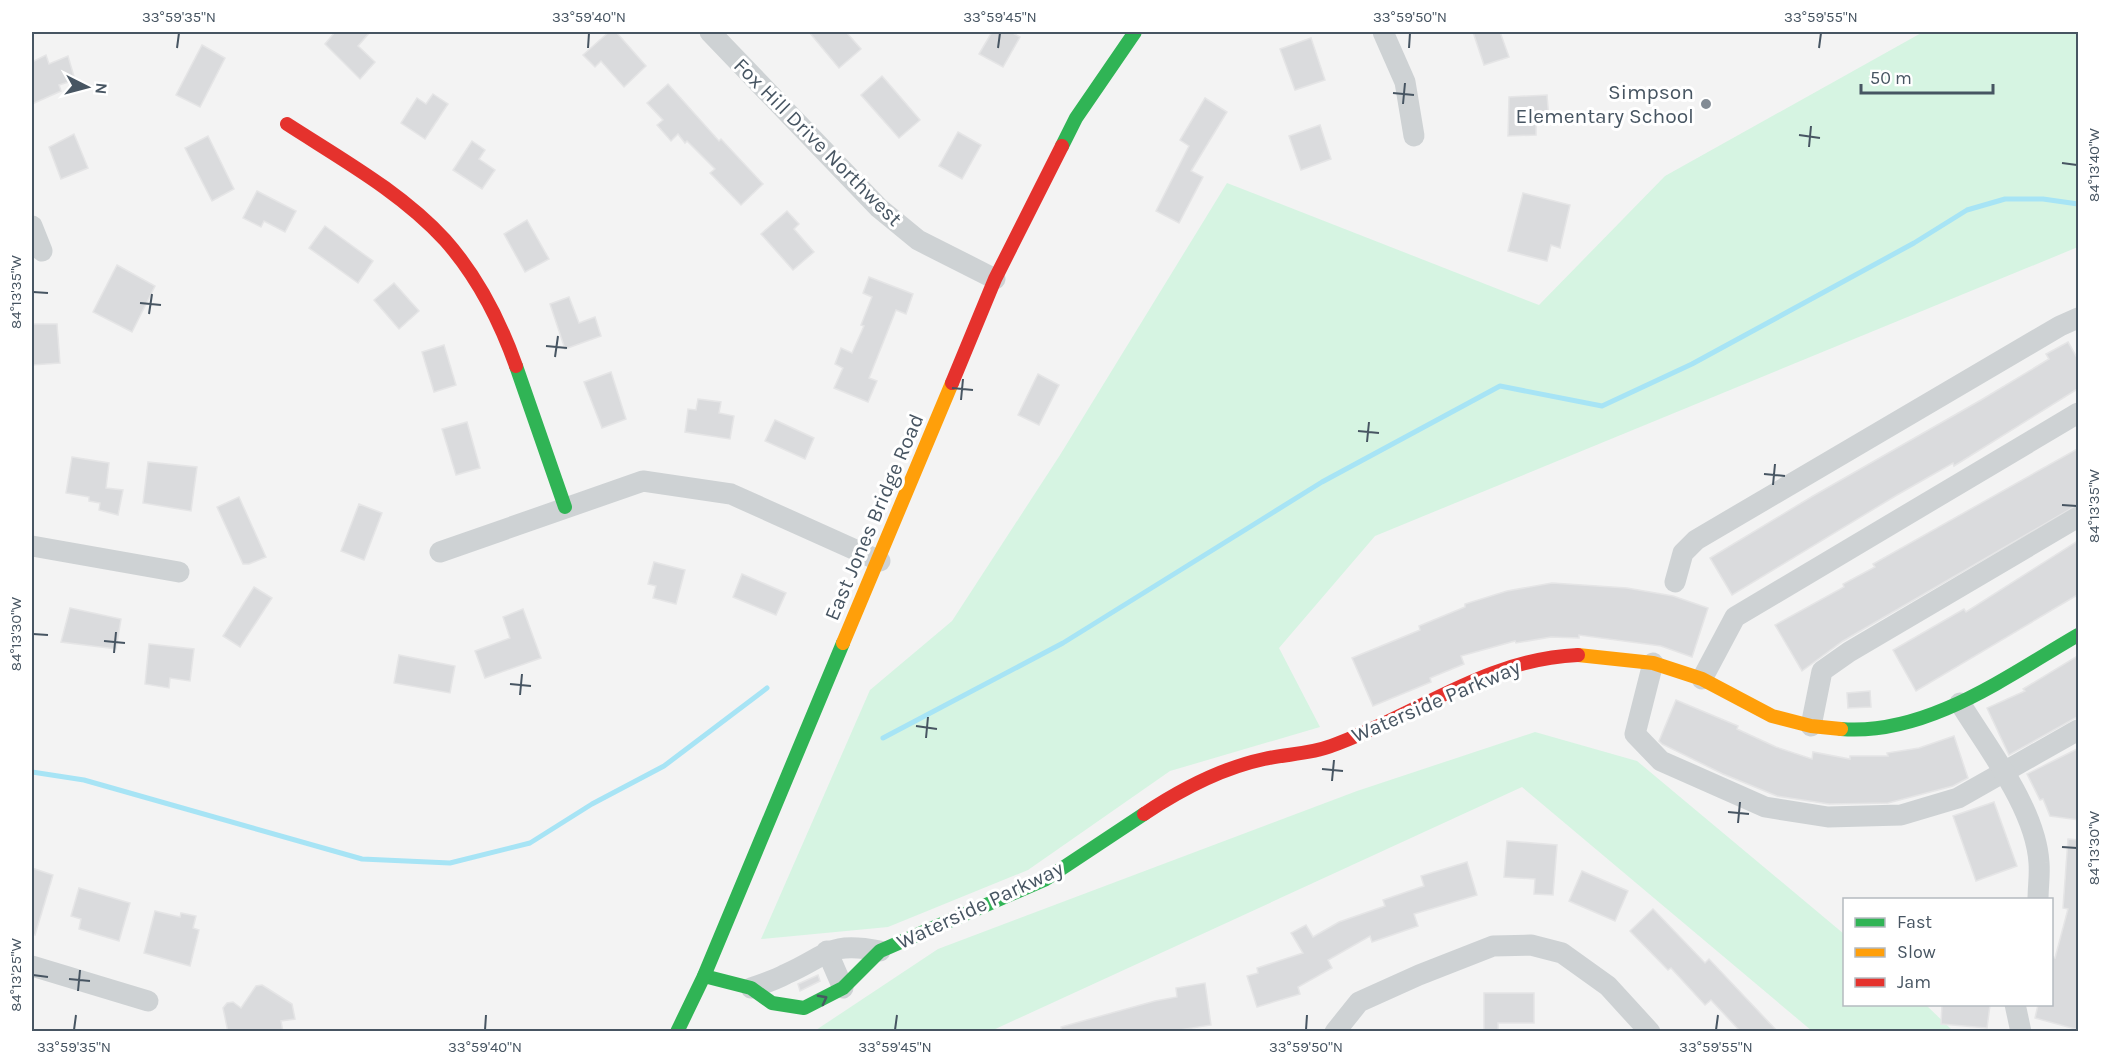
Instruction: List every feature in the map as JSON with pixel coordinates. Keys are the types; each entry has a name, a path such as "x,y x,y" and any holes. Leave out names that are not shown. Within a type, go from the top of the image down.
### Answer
{"street":[{"name":"Fox Hill Drive Northwest","path":"710,32 879,208 918,240 995,279"},
{"name":"East Jones Bridge Road","path":"677,1032 704,976 880,561 995,279 1076,118 1135,32"},
{"path":"1383,32 1405,82 1414,136"},
{"path":"287,124 396,196 445,240 487,298 510,349 565,507"},
{"path":"32,226 42,251"},
{"path":"1675,582 1683,553 1696,540 2050,332 2079,318"},
{"path":"1702,679 1735,616 2079,413"},
{"path":"440,552 643,481 731,495 880,561"},
{"path":"1811,726 1822,671 1849,652 2079,517"},
{"path":"32,546 179,572"},
{"name":"Waterside Parkway","path":"704,976 751,988 772,1003 804,1008 843,988 880,951 1046,879 1151,809 1220,772 1262,759 1330,747 1501,668 1551,656 1589,654 1653,663 1702,679 1772,716 1811,726 1857,730 1910,721 1960,703 2079,635"},
{"path":"1653,663 1635,734 1661,761 1765,807 1828,817 1900,814 1958,798 2079,730"},
{"path":"1960,703 2004,774 2030,824 2039,861 2038,898"},
{"path":"1335,1032 1359,1002 1409,979 1493,946 1531,945 1562,953 1608,986 1650,1032"},
{"name":"Waterside Parkway","path":"751,988 788,974 827,951 855,946 880,951"},
{"path":"827,951 843,988"},
{"path":"32,966 148,1001"},
{"path":"2015,1006 2021,1032"}],"green space":[{"path":"1923,32 2078,32 2078,247 1375,536 1279,648 1320,727 1170,771 1028,870 888,927 761,939 870,690 952,621 1060,455 1227,183 1539,305 1665,176"},
{"path":"1535,732 1637,761 1843,933 1843,1006 1927,1006 1953,1031 1812,1031 1522,787 991,1031 813,1032 938,949 1357,791"}],"building":[{"path":"335,32 370,32 358,46 375,62 360,79 325,44"},
{"path":"609,32 616,32 646,66 624,87 601,61 595,67 583,55"},
{"path":"809,32 846,32 861,49 839,68"},
{"path":"992,32 1011,32 1020,37 1003,67 979,54"},
{"path":"1473,32 1500,32 1509,57 1484,65"},
{"path":"1311,38 1325,80 1295,90 1280,49"},
{"path":"202,45 225,58 200,107 176,95"},
{"path":"46,55 49,64 68,56 75,80 59,85 61,91 32,104 32,62"},
{"path":"882,76 920,120 899,138 861,95"},
{"path":"668,84 719,141 721,139 763,184 741,205 710,173 715,169 687,141 685,143 678,134 671,141 657,125 663,120 647,103"},
{"path":"433,94 448,104 425,139 401,123 417,98 426,104"},
{"path":"1547,95 1549,120 1536,120 1536,135 1508,136 1509,97"},
{"path":"1205,98 1227,112 1191,171 1203,177 1179,223 1156,211 1189,146 1180,140"},
{"path":"1320,125 1331,159 1301,170 1289,136"},
{"path":"958,132 981,145 962,179 939,166"},
{"path":"74,134 88,168 61,179 49,147"},
{"path":"208,136 234,189 212,201 185,148"},
{"path":"472,141 485,150 479,159 495,170 482,189 453,170"},
{"path":"257,191 296,211 285,232 264,221 261,227 243,218"},
{"path":"1523,193 1570,205 1560,248 1551,245 1547,261 1508,251"},
{"path":"787,211 799,224 794,229 814,252 793,270 761,234"},
{"path":"527,220 549,259 525,272 504,234"},
{"path":"325,226 373,261 358,283 309,248"},
{"path":"117,265 155,286 132,332 93,312"},
{"path":"869,277 913,294 906,314 896,310 869,378 877,381 868,402 834,388 843,368 835,364 841,348 852,353 864,326 861,325 872,297 863,293"},
{"path":"394,283 419,311 399,329 374,300"},
{"path":"569,297 579,323 595,317 601,336 565,349 550,304"},
{"path":"32,324 57,324 60,363 32,365"},
{"path":"2068,342 2079,361 2079,388 1954,466 1953,463 1897,495 1732,595 1710,558 2049,359 2046,354"},
{"path":"444,345 456,385 434,392 422,352"},
{"path":"611,372 626,419 602,428 584,382"},
{"path":"1038,374 1059,385 1039,425 1018,415"},
{"path":"698,399 721,402 719,413 734,416 730,439 685,432 688,409 696,410"},
{"path":"775,420 814,438 805,459 765,441"},
{"path":"467,422 480,468 456,475 442,429"},
{"path":"2079,448 2079,504 1843,641 1802,671 1775,625 1844,587 1843,584 1875,567 1873,564"},
{"path":"72,457 109,463 106,488 123,490 118,515 99,510 100,503 89,501 89,497 66,493"},
{"path":"148,462 197,467 191,511 143,503"},
{"path":"239,497 266,557 249,564 243,564 217,507"},
{"path":"359,504 382,513 364,560 341,551"},
{"path":"2079,540 2079,594 1916,691 1893,650 1964,609 1966,612"},
{"path":"654,562 685,570 676,604 653,598 656,586 648,584"},
{"path":"742,574 786,593 776,615 733,597"},
{"path":"1552,583 1627,588 1673,596 1708,608 1692,657 1661,646 1579,635 1579,638 1551,637 1516,643 1515,641 1461,656 1464,664 1430,678 1431,682 1373,706 1352,658 1420,630 1419,626 1465,607 1465,604 1507,591"},
{"path":"254,587 272,598 240,647 223,636"},
{"path":"70,608 121,619 116,649 61,642"},
{"path":"523,609 541,658 485,678 475,651 510,638 503,617"},
{"path":"149,644 194,649 190,681 170,678 169,688 145,684"},
{"path":"399,655 455,666 450,693 394,683"},
{"path":"2079,655 2079,716 2009,755 1987,708 2025,691 2023,689"},
{"path":"1870,691 1871,707 1848,708 1847,693"},
{"path":"1676,700 1738,726 1737,729 1776,747 1812,759 1813,752 1850,759 1850,756 1888,756 1887,753 1919,748 1954,736 1968,778 1953,786 1888,803 1829,804 1777,796 1723,774 1662,744 1659,741"},
{"path":"2079,748 2079,820 2050,816 2043,799 2040,800 2027,774"},
{"path":"1994,802 2017,866 1976,881 1953,816"},
{"path":"2068,839 2079,840 2079,1030 2035,1018 2038,1006 2053,1006 2053,957 2055,958 2068,909 2063,908"},
{"path":"1507,841 1557,845 1553,895 1534,894 1535,879 1504,877"},
{"path":"1467,862 1477,895 1414,914 1418,926 1372,942 1370,936 1328,960 1332,968 1298,987 1300,994 1257,1007 1247,976 1258,973 1257,968 1303,953 1291,933 1306,925 1313,937 1339,922 1385,906 1383,900 1424,886 1421,876"},
{"path":"32,868 53,875 35,935 32,934"},
{"path":"1582,871 1628,891 1615,921 1569,901"},
{"path":"79,888 130,903 119,941 79,929 81,919 71,916"},
{"path":"1653,909 1705,963 1709,959 1778,1032 1741,1032 1711,1000 1705,1005 1671,968 1668,970 1630,931"},
{"path":"155,911 180,917 181,913 196,916 193,928 199,930 190,966 144,953"},
{"path":"818,975 820,981 800,991 798,984"},
{"path":"1205,983 1211,1025 1167,1032 1062,1032 1061,1027 1177,997 1176,988"},
{"path":"262,985 292,1004 295,1019 281,1021 283,1032 228,1032 223,1008 227,1003 233,1002 241,1008 256,986"},
{"path":"1484,993 1534,993 1534,1023 1498,1023 1498,1032 1484,1032"},
{"path":"1942,1006 1990,1006 1987,1028 1941,1024"}],"waterway":[{"path":"883,738 1063,643 1322,482 1500,386 1602,406 1692,364 1914,243 1967,210 2005,199 2043,199 2078,204"},
{"path":"32,772 84,780 362,859 450,863 530,843 592,804 664,766 767,688"}],"traffic: fast":[{"path":"1062,146 1076,118 1135,32"},
{"path":"516,366 565,507"},
{"path":"1841,729 1873,729 1904,723 1935,713 1994,685 2078,635"},
{"path":"677,1032 704,976 843,643"},
{"path":"704,976 751,988 772,1003 804,1008 843,988 880,951 1046,879 1144,814"}],"traffic: slow":[{"path":"843,643 952,383"},
{"path":"1578,655 1653,663 1702,679 1772,716 1811,726 1841,729"}],"traffic: jam":[{"path":"287,124 390,191 445,240 457,254 487,300 516,366"},
{"path":"952,383 995,279 1062,146"},
{"path":"1144,814 1187,788 1233,768 1264,759 1323,749 1362,734 1481,678 1544,659 1578,655"}],"place":[{"name":"Simpson Elementary School","path":"1706,104"}]}
